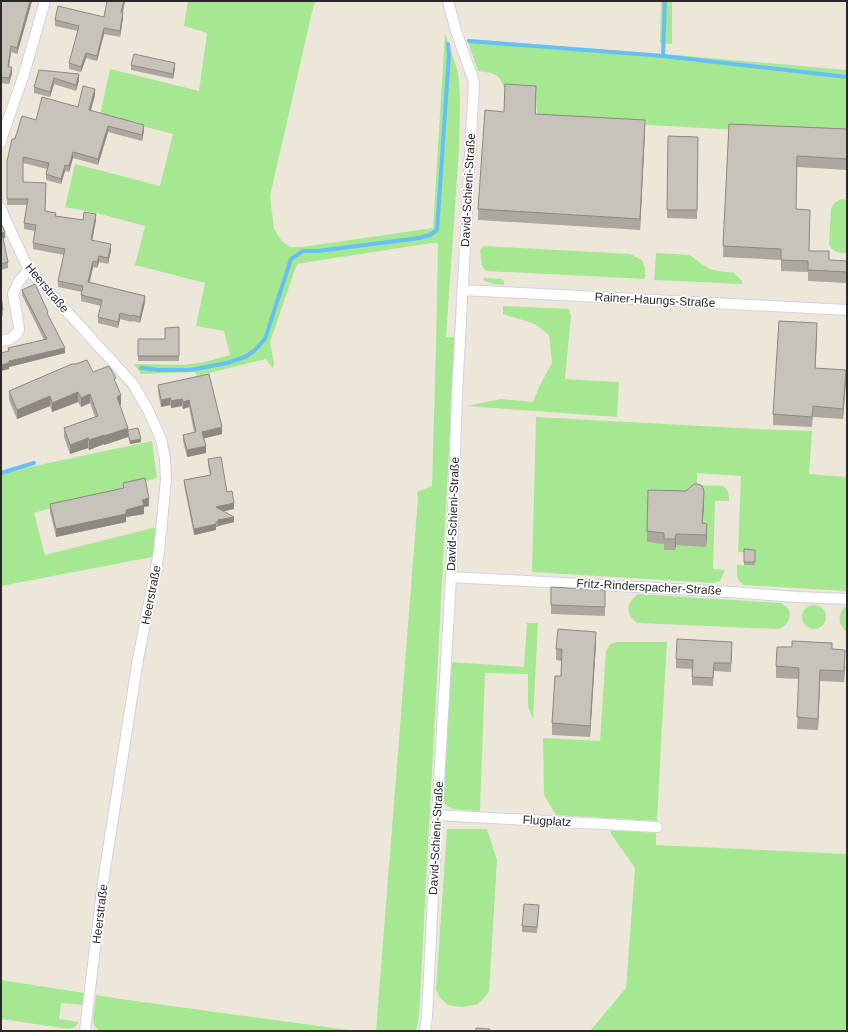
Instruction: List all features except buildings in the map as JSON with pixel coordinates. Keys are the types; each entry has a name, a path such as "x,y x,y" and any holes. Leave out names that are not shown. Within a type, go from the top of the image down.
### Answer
{"street":[{"path":"1,142 24,74 45,1"},
{"name":"David-Schieni-Straße","path":"425,1031 427,1016 436,815 451,577 457,393 474,82 456,31 448,1"},
{"name":"Heerstraße","path":"1,208 29,270 133,384 148,410 161,438 165,458 166,480 159,552 138,659 104,882 86,1031"},
{"path":"1,341 10,339 19,329 12,294 19,281 29,270"},
{"name":"Rainer-Haungs-Straße","path":"463,290 847,310"},
{"name":"Fritz-Rinderspacher-Straße","path":"451,577 847,599"},
{"name":"Flugplatz","path":"436,815 657,827"}],"green space":[{"path":"188,1 316,1 313,8 270,196 274,229 281,240 290,247 302,247 433,228 445,33 458,72 460,98 459,150 446,337 455,337 419,1017 416,1031 376,1031 418,498 417,492 432,486 438,243 297,264 270,342 274,363 273,369 266,359 197,376 195,372 141,374 134,364 184,365 204,362 230,355 224,331 196,326 205,283 135,265 145,226 96,213 65,207 75,164 160,186 173,134 100,115 110,69 199,91 207,33 184,26"},
{"path":"661,1 672,1 672,44 660,43"},
{"path":"467,39 847,70 847,136 538,118 535,94 506,93 497,76 491,73 478,71"},
{"path":"842,199 847,200 847,253 836,252 829,244 831,209 835,202"},
{"path":"483,246 630,254 642,260 645,269 645,279 486,271 482,266 480,250"},
{"path":"656,253 690,255 712,270 734,273 742,281 742,284 654,280"},
{"path":"484,278 502,279 504,281 504,285 493,284 483,280"},
{"path":"503,306 569,309 571,316 565,379 619,382 617,417 466,406 501,399 533,402 552,363 549,335 535,324 503,314"},
{"path":"536,417 812,431 809,474 847,477 847,591 744,585 741,583 737,576 737,565 755,565 755,553 738,552 741,476 697,473 697,485 723,486 728,491 729,495 729,501 715,501 713,569 725,570 720,581 713,583 532,572"},
{"path":"152,441 157,478 34,513 45,555 157,527 152,557 1,586 1,475 21,469"},
{"path":"638,594 781,603 789,610 790,617 784,626 778,629 637,623 630,616 628,608 631,601"},
{"path":"814,605 823,608 826,617 823,626 814,629 805,626 802,617 805,608"},
{"path":"845,607 847,607 847,632 840,623 840,616"},
{"path":"527,623 538,623 533,719 528,707 528,674 485,673 480,811 453,809 446,805 442,800 449,662 524,667"},
{"path":"617,642 667,642 657,821 556,815 544,795 543,738 600,741 606,651 610,644"},
{"path":"447,829 487,829 497,860 489,992 478,1004 462,1007 448,1005 440,998 436,989"},
{"path":"611,830 656,833 656,845 847,854 847,1031 590,1031 626,988 635,868 611,834"},
{"path":"1,980 84,993 83,1005 61,1003 59,1019 79,1022 75,1027 69,1029 1,1019"},
{"path":"96,995 356,1031 99,1031 94,1025 93,1018"}],"waterway":[{"path":"469,41 663,56 665,1"},
{"path":"141,368 159,370 190,370 227,363 245,357 254,351 265,339 291,259 303,251 318,251 419,238 430,235 437,230 449,55 448,44"},
{"path":"663,56 847,77"},
{"path":"1,473 34,463"}]}
